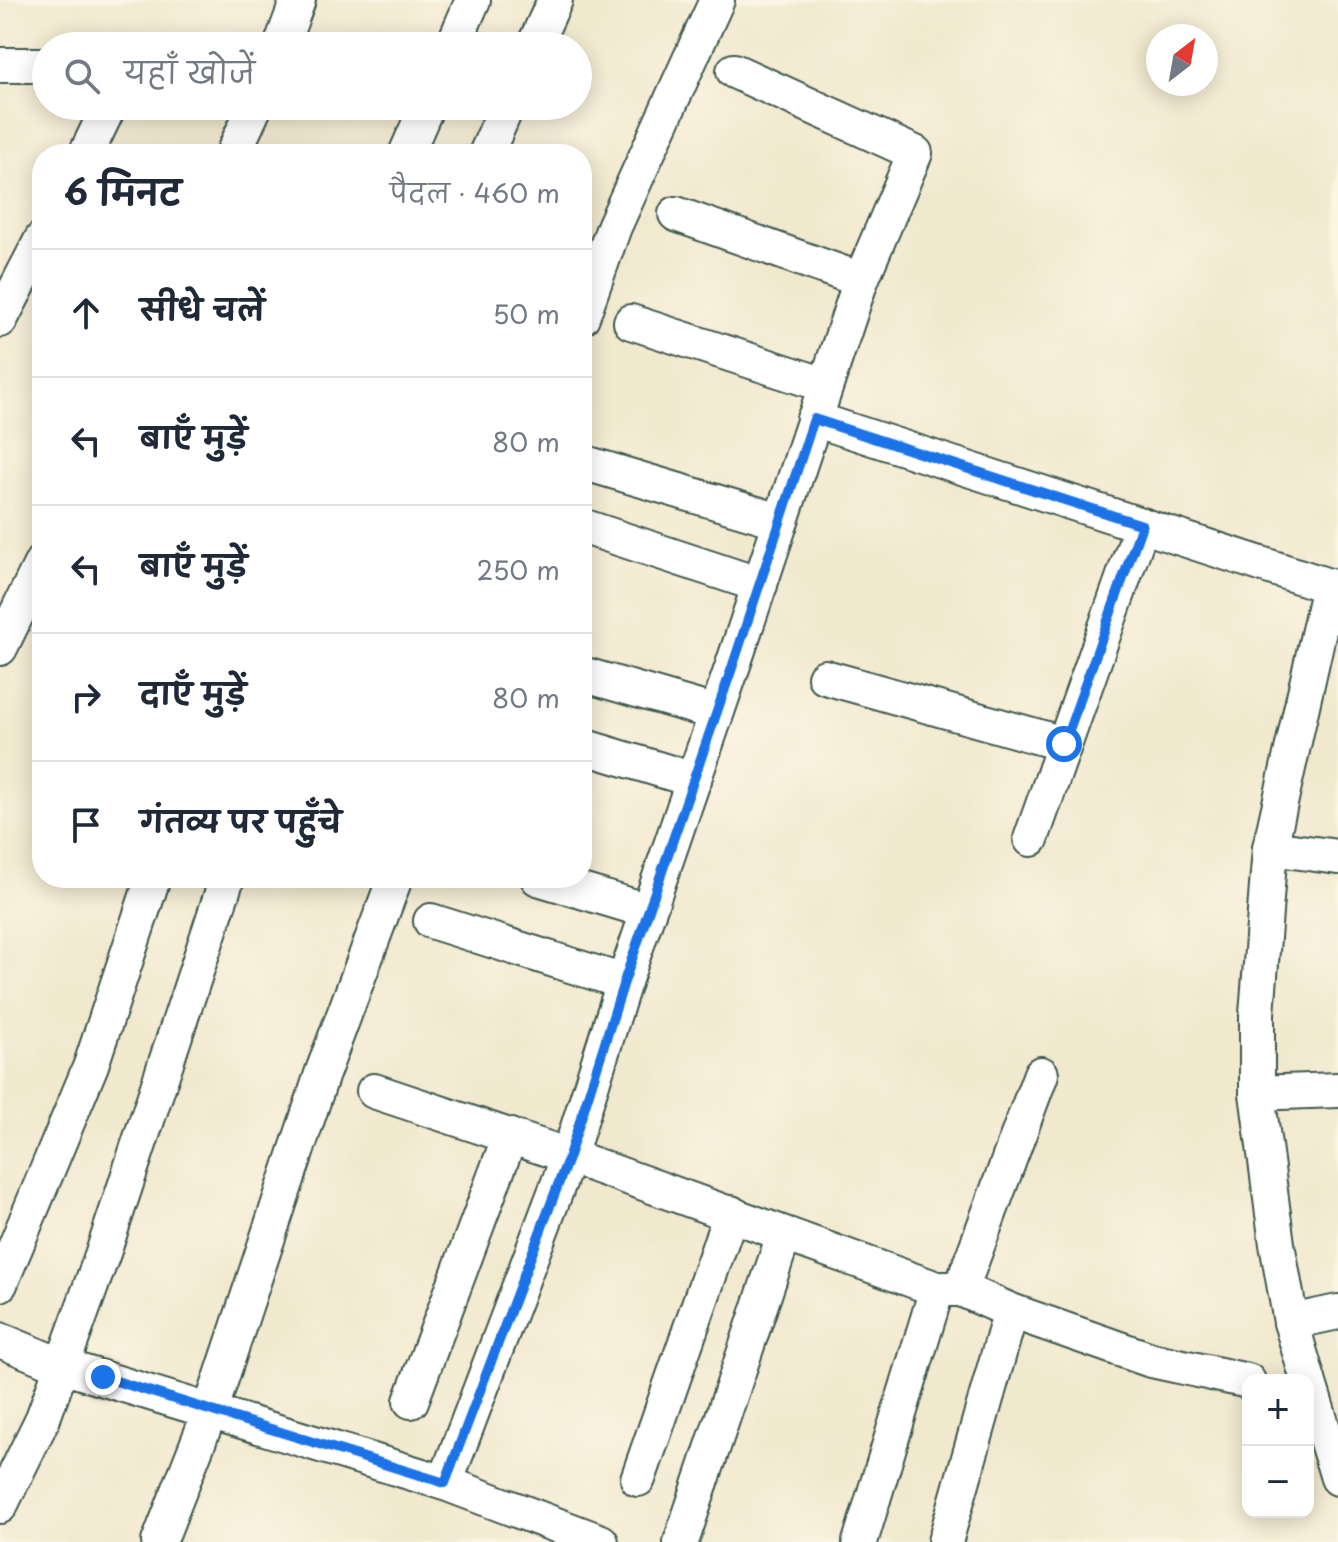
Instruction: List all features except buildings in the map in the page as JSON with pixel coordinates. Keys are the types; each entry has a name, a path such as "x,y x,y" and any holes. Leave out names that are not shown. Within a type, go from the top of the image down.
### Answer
{"street":[{"path":"286,32 298,0"},
{"path":"459,32 473,0"},
{"path":"540,32 555,0"},
{"path":"592,289 614,227 717,0"},
{"path":"0,65 32,65"},
{"path":"445,1483 569,1156 624,982 861,280 915,153 734,71"},
{"path":"91,144 102,120"},
{"path":"238,144 249,120"},
{"path":"410,144 421,120"},
{"path":"490,144 501,120"},
{"path":"676,214 861,280"},
{"path":"0,320 32,258"},
{"path":"631,322 825,385"},
{"path":"814,419 1333,587 1270,848 1257,1014 1257,1093 1291,1322 1306,1374"},
{"path":"592,465 780,521"},
{"path":"1031,839 1142,525"},
{"path":"592,529 760,585"},
{"path":"0,648 32,582"},
{"path":"592,677 716,713"},
{"path":"825,677 1064,744"},
{"path":"592,749 694,780"},
{"path":"1270,848 1338,857"},
{"path":"0,1284 91,1065 150,888"},
{"path":"0,1506 43,1418 103,1253 224,888"},
{"path":"159,1542 210,1412 322,1074 391,888"},
{"path":"571,888 648,911"},
{"path":"431,921 624,982"},
{"path":"860,1542 949,1289 1041,1074"},
{"path":"1257,1093 1338,1090"},
{"path":"374,1091 1151,1360 1242,1380"},
{"path":"411,1401 510,1136"},
{"path":"638,1479 731,1213"},
{"path":"681,1542 784,1235"},
{"path":"945,1542 1011,1311"},
{"path":"1291,1322 1338,1312"},
{"path":"0,1340 62,1366 445,1483 601,1542"},
{"path":"1314,1401 1338,1478"}],"route":[{"path":"103,1377 445,1483 569,1156 624,982 814,419 1142,525 1064,744"}]}
